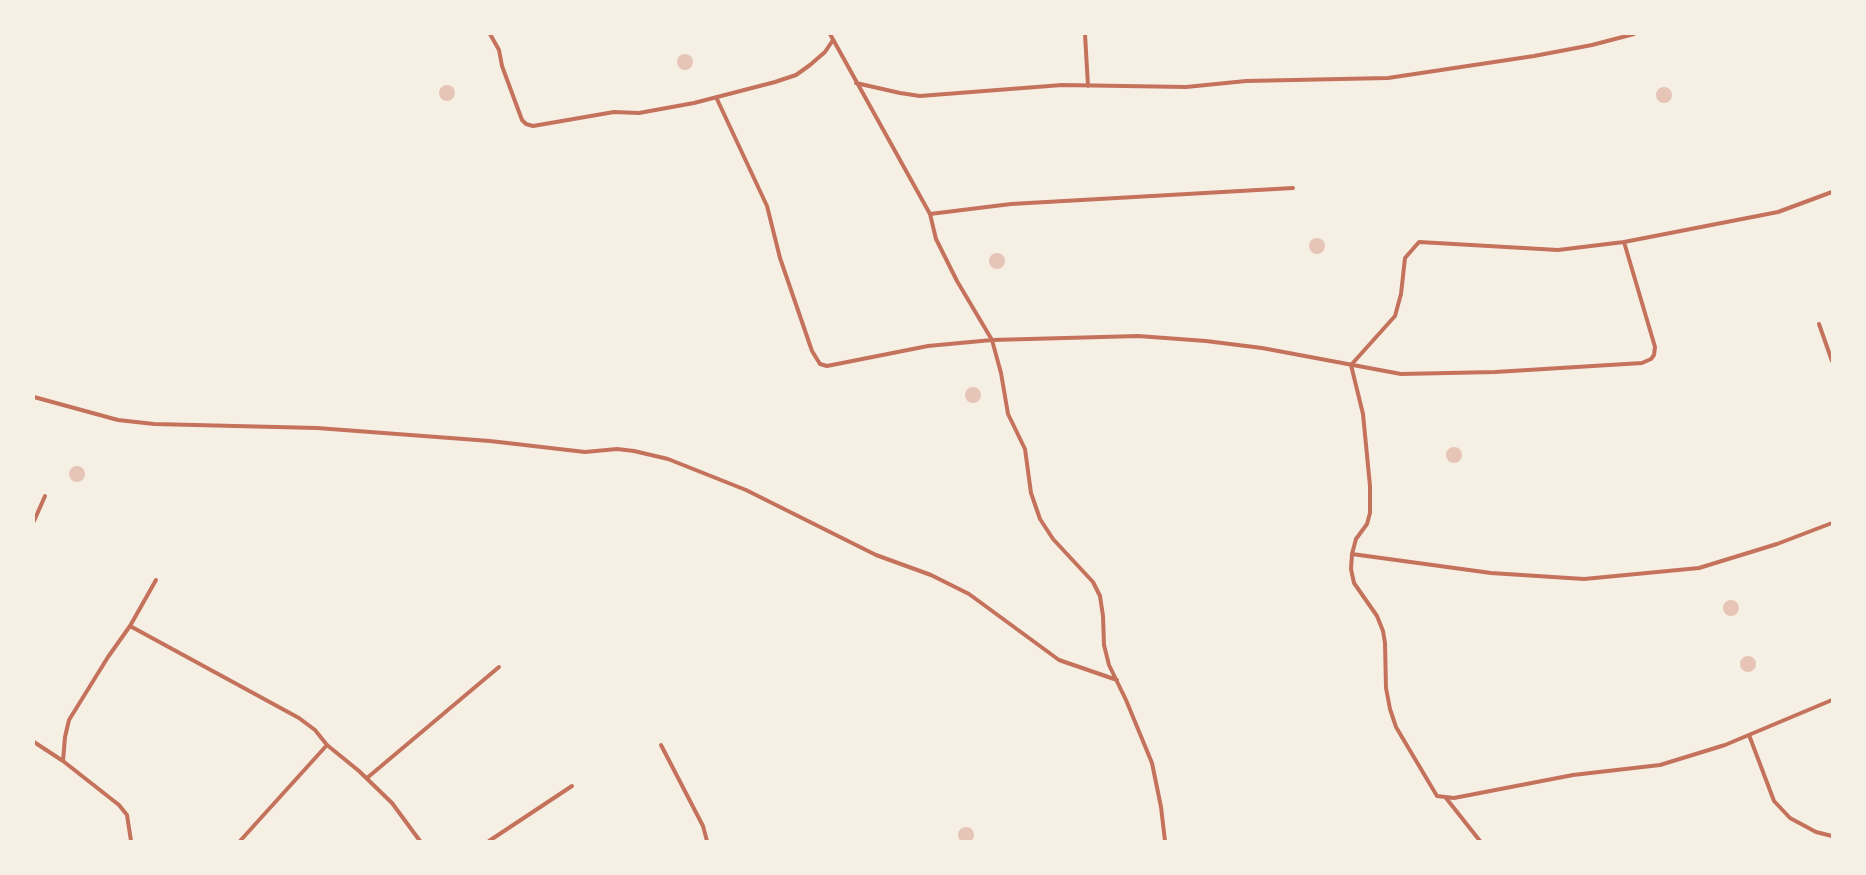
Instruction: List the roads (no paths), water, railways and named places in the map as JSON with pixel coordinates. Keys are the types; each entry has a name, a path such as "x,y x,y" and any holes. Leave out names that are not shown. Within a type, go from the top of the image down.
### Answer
{"street":[{"path":"490,34 498,50 502,66 522,120 530,126 614,112 639,113 716,97 775,82 796,74 825,52 833,40"},
{"path":"830,34 930,214 936,239 957,281 992,340 1001,373 1008,414 1025,449 1031,493 1040,519 1053,539 1093,582 1101,603 1104,645 1109,665 1138,727 1152,763 1161,807 1165,841"},
{"path":"1085,34 1088,86"},
{"path":"856,83 920,96 1062,85 1186,87 1246,81 1388,78 1548,53 1592,45 1634,34"},
{"path":"716,97 767,206 780,258 812,351 820,364 827,366 928,346 992,340 1146,336 1206,341 1262,348 1400,374 1451,374 1647,362 1654,354 1655,347 1624,242"},
{"path":"930,214 1011,204 1293,188"},
{"path":"1351,365 1395,316 1401,294 1405,258 1419,242 1558,250 1624,242 1778,212 1832,192"},
{"path":"1819,324 1832,361"},
{"path":"1351,365 1363,414 1370,486 1370,513 1367,524 1356,539 1352,554 1351,569 1354,583 1377,616 1383,631 1385,643 1386,688 1396,727 1434,792 1440,797 1446,798 1573,775 1660,765 1695,756 1832,700"},
{"path":"34,397 118,420 154,424 317,428 490,441 554,447 585,452 617,449 668,458 746,490 876,556 930,575 969,594 1059,660 1117,680"},
{"path":"34,521 45,496"},
{"path":"1352,554 1490,573 1584,579 1699,568 1777,544 1832,523"},
{"path":"63,761 65,737 69,720 108,657 130,626 156,580"},
{"path":"130,626 299,718 315,730 327,745 367,778 392,802 420,841"},
{"path":"367,778 499,668"},
{"path":"1749,735 1774,801 1790,818 1816,832 1832,836"},
{"path":"34,742 63,761 119,804 127,815 131,841"},
{"path":"240,841 327,745"},
{"path":"661,745 703,826 708,841"},
{"path":"489,841 572,786"},
{"path":"1446,798 1480,841"}]}
